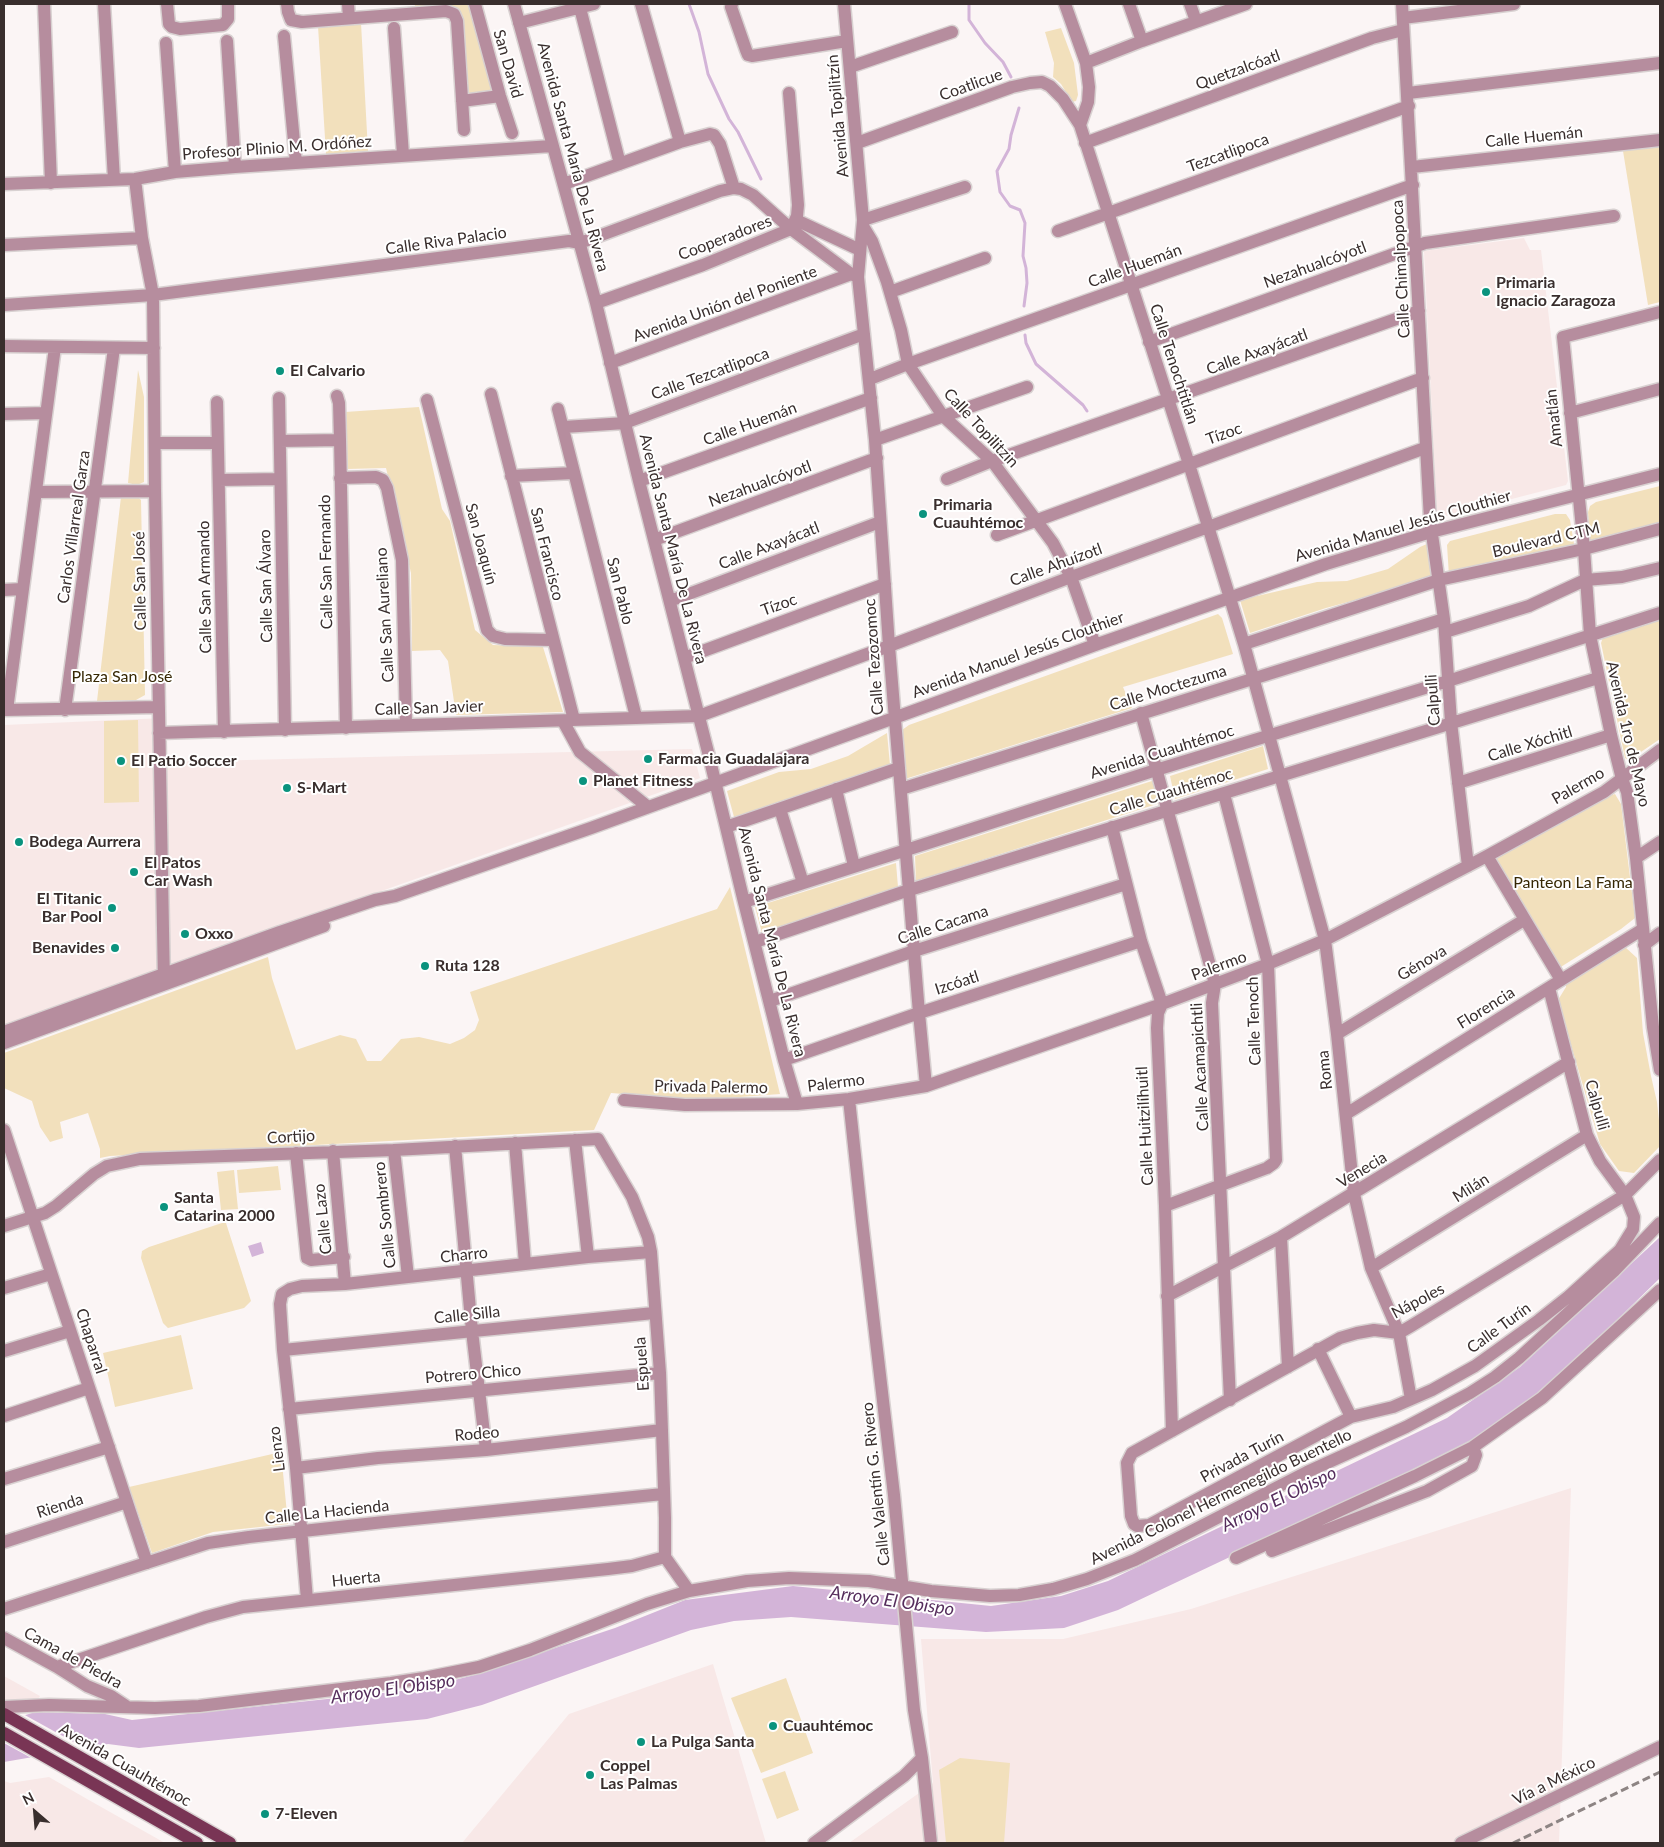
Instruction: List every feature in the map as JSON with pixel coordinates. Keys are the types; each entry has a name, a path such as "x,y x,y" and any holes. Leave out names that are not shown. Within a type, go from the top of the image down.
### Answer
{"main road":[{"name":"Avenida Cuauhtémoc","path":"4,1714 230,1843"},
{"name":"Avenida Cuauhtémoc","path":"4,1733 197,1843"}],"street":[{"path":"44,4 51,183"},
{"path":"104,4 114,180"},
{"path":"166,4 168,20 172,27 180,28 226,23 229,14 228,4"},
{"path":"287,4 291,20 302,22 349,18 412,8 446,11 454,14 458,20 464,130"},
{"path":"348,4 349,18"},
{"name":"San David","path":"475,4 512,133"},
{"name":"Avenida Santa María De La Rivera","path":"514,4 596,303 624,423 699,716 744,902 797,1104"},
{"path":"519,23 579,6 594,4"},
{"path":"641,4 680,142"},
{"path":"732,4 731,7 748,55 755,57 847,41"},
{"name":"Avenida Topilitzín","path":"844,4 863,223"},
{"path":"1065,4 1086,63 1089,87 1088,102 1080,125"},
{"path":"1129,4 1142,41"},
{"path":"1190,4 1196,21"},
{"path":"1086,63 1246,4"},
{"name":"Calle Chimalpopoca","path":"1402,4 1431,532"},
{"name":"Quetzalcóatl","path":"1086,142 1372,38 1403,24 1514,4"},
{"path":"579,6 620,164"},
{"path":"394,28 402,155"},
{"path":"850,67 952,32"},
{"path":"284,36 296,163"},
{"path":"226,41 235,167"},
{"path":"166,43 175,172"},
{"name":"Tezcatlipoca","path":"1058,231 1408,99 1660,64"},
{"name":"Coatlicue","path":"857,143 1012,87 1042,82 1050,86 1063,99 1080,125"},
{"name":"Cooperadores","path":"596,303 703,264 794,225 798,205 789,93"},
{"path":"462,101 500,96"},
{"name":"Calle Tenochtitlán","path":"1080,125 1107,214 1189,464 1270,736"},
{"path":"564,184 680,142 705,134 714,135 720,144 734,188 753,195 794,225 855,276"},
{"name":"Calle Huemán","path":"1412,167 1660,140"},
{"name":"Profesor Plinio M. Ordóñez","path":"4,184 135,179 175,172 235,167 552,146"},
{"name":"Calle San José","path":"135,179 142,238 153,295 154,491 164,979"},
{"name":"Calle Huemán","path":"870,380 908,364 1413,185"},
{"path":"863,223 964,187"},
{"name":"Calle Riva Palacio","path":"4,305 153,295 568,241 580,243 720,191 734,188"},
{"name":"Nezahualcóyotl","path":"1149,342 1416,246 1444,239 1555,226 1614,216"},
{"name":"Calle Tezozomoc","path":"863,223 855,276 870,380 877,458 889,646 926,1086"},
{"name":"Calle Topilitzin","path":"863,223 876,250 890,292 908,364 944,416 992,461 1053,544 1071,576 1094,645"},
{"path":"794,225 860,250"},
{"path":"4,245 142,238"},
{"path":"890,292 985,258"},
{"name":"Avenida Unión del Poniente","path":"610,363 855,276"},
{"name":"Calle Axayácatl","path":"947,479 992,461 1419,311"},
{"name":"Amatlán","path":"1578,495 1563,337 1660,312"},
{"name":"Calle Tezcatlipoca","path":"564,427 624,423 864,334"},
{"path":"4,346 154,348"},
{"path":"55,347 22,589 10,649 6,710 159,708"},
{"name":"Carlos Villarreal Garza","path":"64,710 114,348"},
{"name":"Tízoc","path":"997,535 1423,378"},
{"path":"875,440 1027,387"},
{"path":"1570,413 1660,389"},
{"name":"San Francisco","path":"492,394 552,640 568,721 580,752 648,806"},
{"name":"Calle San Fernando","path":"337,396 339,403 346,728"},
{"name":"Calle San Álvaro","path":"279,398 285,730"},
{"name":"Calle Huemán","path":"639,481 871,398"},
{"name":"San Joaquín","path":"427,400 487,630 493,636 505,639 552,640"},
{"name":"Calle San Armando","path":"217,402 224,732"},
{"name":"San Pablo","path":"558,409 636,717"},
{"path":"4,414 46,413"},
{"path":"280,442 340,440"},
{"path":"155,443 217,442"},
{"name":"Calle Ahuízotl","path":"699,716 1071,576 1425,448"},
{"name":"Nezahualcóyotl","path":"654,540 877,458"},
{"path":"511,476 574,472"},
{"name":"Avenida Manuel Jesús Clouthier","path":"4,1032 383,904 395,896 1094,645 1326,564 1431,532 1660,474"},
{"name":"Calle San Aureliano","path":"340,478 376,477 380,478 387,488 402,560 406,724"},
{"path":"219,480 280,479"},
{"path":"36,492 154,491"},
{"name":"Avenida 1ro de Mayo","path":"1578,495 1590,636 1611,735 1627,792 1660,1070"},
{"name":"Calle Axayácatl","path":"670,601 880,522"},
{"name":"Boulevard CTM","path":"1244,644 1439,580 1660,529"},
{"name":"Calpulli","path":"1431,532 1439,580 1451,722 1468,866"},
{"path":"1585,580 1622,577 1660,568"},
{"name":"Calle Moctezuma","path":"901,789 1254,679 1444,626 1529,606 1585,580"},
{"name":"Tízoc","path":"684,658 885,584"},
{"path":"4,590 22,589"},
{"name":"Avenida Cuauhtémoc","path":"744,902 1156,770 1448,681 1660,613"},
{"name":"Calle Cuauhtémoc","path":"755,942 909,890 1598,678"},
{"name":"Calle Acamapichtli","path":"1141,713 1166,811 1215,984 1212,1003 1222,1185 1223,1266 1230,1400"},
{"name":"Calle San Javier","path":"159,733 699,716"},
{"name":"Calle Xóchitl","path":"1458,783 1611,735"},
{"name":"Roma","path":"1270,736 1325,940 1354,1194 1371,1268 1399,1333 1411,1399"},
{"name":"Palermo","path":"797,1104 849,1099 926,1086 1162,1004 1268,964 1325,940 1487,856 1604,792 1660,750"},
{"path":"726,827 899,768"},
{"path":"836,789 854,866"},
{"name":"Calle Tenoch","path":"1222,1185 1266,1168 1274,1163 1276,1157 1268,964 1224,794"},
{"path":"780,808 803,883"},
{"path":"1112,827 1141,941 1162,1004"},
{"path":"1636,858 1660,842"},
{"path":"1487,856 1561,980"},
{"name":"Calle Cacama","path":"770,1001 914,951 1126,884"},
{"name":"Génova","path":"1337,1034 1524,920"},
{"name":"Florencia","path":"1346,1114 1643,929"},
{"path":"1644,945 1660,934"},
{"name":"Izcóatl","path":"784,1060 919,1013 1141,941"},
{"name":"Avenida Manuel Jesús Clouthier","path":"4,1042 164,979"},
{"path":"1650,994 1660,985"},
{"name":"Calpulli","path":"1549,988 1587,1135 1600,1161 1625,1195 1635,1222"},
{"name":"Calle Huitzilíhuitl","path":"1162,1004 1158,1013 1157,1028 1172,1430"},
{"name":"Venecia","path":"1167,1296 1281,1237 1569,1062"},
{"name":"Calle Valentín G. Rivero","path":"849,1099 892,1476 914,1710 922,1758 931,1843"},
{"name":"Privada Palermo","path":"624,1100 685,1105 797,1104"},
{"name":"Chaparral","path":"4,1130 147,1563"},
{"name":"Milán","path":"1371,1268 1587,1135"},
{"name":"Cortijo","path":"4,1226 32,1217 56,1206 94,1174 107,1166 140,1160 394,1150 598,1139"},
{"name":"Espuela","path":"598,1139 632,1197 648,1237 651,1252 654,1314 660,1372 665,1557"},
{"path":"575,1140 588,1257"},
{"path":"515,1143 525,1264"},
{"path":"454,1146 486,1450"},
{"name":"Calle Sombrero","path":"394,1150 408,1277"},
{"name":"Calle Lazo","path":"333,1152 346,1284"},
{"path":"296,1153 307,1258 310,1260 344,1257"},
{"name":"Nápoles","path":"1137,1450 1340,1338 1374,1330 1399,1333 1625,1195 1660,1160"},
{"path":"1165,1206 1222,1185"},
{"name":"Calle Turín","path":"1352,1417 1373,1413 1411,1399 1432,1390 1475,1366 1568,1297 1620,1250 1630,1237 1635,1222"},
{"name":"Avenida Colonel Hermenegildo Buentello","path":"4,1707 79,1705 110,1701 126,1706 155,1708 199,1706 424,1678 479,1667 522,1653 647,1604 689,1591 746,1581 789,1578 869,1581 903,1590 971,1595 1019,1596 1053,1589 1135,1560 1307,1472 1437,1411 1495,1377 1519,1358 1614,1271 1660,1223"},
{"path":"1281,1237 1288,1367"},
{"name":"Charro","path":"282,1294 290,1289 302,1286 346,1284 588,1257 651,1252"},
{"path":"4,1288 52,1274"},
{"path":"1236,1558 1415,1476 1473,1447 1542,1398 1660,1290"},
{"name":"Lienzo","path":"282,1294 280,1304 283,1350 296,1468 307,1600"},
{"name":"Calle Silla","path":"283,1350 654,1314"},
{"path":"4,1352 70,1331"},
{"path":"1318,1349 1352,1417"},
{"name":"Potrero Chico","path":"289,1409 660,1372"},
{"path":"4,1416 89,1388"},
{"name":"Privada Turín","path":"1137,1450 1130,1455 1127,1463 1131,1516 1132,1521 1137,1526 1149,1525 1352,1417"},
{"name":"Rodeo","path":"296,1468 378,1458 486,1450 662,1430"},
{"path":"4,1479 109,1447"},
{"path":"1272,1551 1427,1490 1472,1466 1476,1455 1473,1447"},
{"name":"Calle La Hacienda","path":"4,1608 208,1543 301,1531 663,1494"},
{"name":"Rienda","path":"4,1542 127,1502"},
{"path":"665,1557 689,1591"},
{"name":"Huerta","path":"57,1667 206,1617 243,1607 608,1569 632,1566 665,1557"},
{"name":"Cama de Piedra","path":"4,1638 57,1667 110,1701"},
{"name":"Vía a México","path":"1461,1843 1660,1748"},
{"path":"814,1843 904,1776 922,1758"}],"shaded area":[{"path":"1524,238 1530,250 1541,250 1568,481 1566,485 1438,518 1424,251"},
{"path":"164,718 166,762 692,749 700,778 4,1025 4,725"},
{"path":"1571,1488 1559,1843 849,1843 933,1783 921,1639 1063,1639 1191,1609"},
{"name":"La Pulga Santa","path":"713,1664 766,1843 462,1843 569,1714"},
{"path":"4,1676 40,1696 38,1699 4,1701"},
{"path":"49,1777 165,1843 4,1843 4,1781 10,1783"}],"green space":[{"path":"414,4 447,4 416,7"},
{"path":"447,4 468,4 492,91 464,94 452,7"},
{"path":"361,23 368,151 326,154 318,26"},
{"path":"1061,28 1074,63 1078,95 1076,101 1072,102 1061,84 1053,77 1054,63 1045,32"},
{"path":"1660,146 1660,302 1648,305 1623,151"},
{"path":"138,370 144,397 144,482 137,485 128,483"},
{"path":"419,407 442,509 450,521 475,630 493,645 543,647 563,712 456,715 448,661 440,650 412,651 411,573 386,468 347,469 345,412"},
{"path":"1660,486 1660,523 1590,541 1588,512 1590,506 1596,502"},
{"name":"Plaza San José","path":"121,497 138,497 141,500 145,695 136,700 97,701"},
{"path":"1555,514 1566,514 1570,520 1574,544 1449,576 1447,545 1450,541"},
{"path":"1429,543 1432,579 1326,608 1250,633 1240,600 1317,582 1347,581 1388,569"},
{"path":"1218,614 1222,618 1233,654 1123,687 1132,708 905,779 902,730 909,725"},
{"path":"1660,619 1660,739 1629,760 1625,758 1601,643 1603,637"},
{"name":"El Patio Soccer","path":"138,720 139,802 104,803 104,721"},
{"path":"887,733 890,765 734,817 727,791 779,772 811,769 848,756"},
{"path":"1263,746 1268,769 1175,799 1170,776"},
{"path":"1152,781 1160,803 916,881 915,856"},
{"name":"Panteon La Fama","path":"1615,794 1621,804 1635,918 1556,970 1493,859 1604,798"},
{"path":"896,863 898,887 762,933 755,907"},
{"path":"730,887 780,1094 701,1100 611,1093 594,1130 100,1158 100,1149 88,1113 60,1122 63,1138 50,1142 40,1127 32,1101 4,1088 4,1053 268,957 272,978 296,1050 340,1035 356,1039 367,1061 381,1061 401,1039 419,1037 450,1044 464,1038 475,1030 479,1020 470,992 717,909"},
{"path":"1624,946 1637,958 1643,1033 1657,1102 1660,1130 1660,1146 1634,1173 1619,1171 1600,1144 1558,1000 1566,987 1566,982"},
{"path":"278,1166 281,1190 239,1193 237,1170"},
{"path":"234,1170 238,1209 221,1210 217,1172"},
{"path":"226,1223 251,1301 244,1308 168,1328 163,1323 141,1258 142,1251"},
{"path":"181,1335 193,1389 115,1407 103,1353"},
{"path":"281,1452 288,1524 213,1532 152,1553 129,1487"},
{"name":"Cuauhtémoc","path":"786,1678 813,1753 761,1773 731,1698"},
{"path":"960,1758 1010,1763 1004,1843 946,1843 939,1770"},
{"path":"785,1771 799,1810 777,1819 762,1779"}],"water":[{"name":"Arroyo El Obispo","path":"1660,1237 1660,1278 1541,1394 1462,1447 1118,1610 1064,1628 986,1632 791,1617 734,1621 691,1630 482,1705 427,1719 139,1748 108,1744 4,1762 4,1722 35,1712 105,1714 132,1720 420,1689 474,1675 615,1628 685,1600 793,1586 991,1606 1061,1596 1108,1581 1447,1418 1520,1367"},
{"path":"261,1242 264,1253 252,1257 248,1246"}],"pier":[{"path":"23,1714 88,1750 35,1760 4,1743 4,1719"}],"waterway":[{"path":"689,4 699,32 708,74 729,119 738,132 761,179"},
{"path":"969,4 969,20 985,43 1003,62 1011,77"},
{"path":"1019,108 1009,149 997,171 1000,192 1010,206 1020,210 1025,223 1023,256 1027,283 1024,306"},
{"path":"1025,335 1026,343 1036,364 1083,405 1087,411"}],"railway":[{"path":"1513,1843 1660,1772"}],"place":[{"name":"Primaria Ignacio Zaragoza","path":"1486,292"},
{"name":"El Calvario","path":"280,371"},
{"name":"Primaria Cuauhtémoc","path":"923,514"},
{"name":"Farmacia Guadalajara","path":"648,759"},
{"name":"El Patio Soccer","path":"121,761"},
{"name":"Planet Fitness","path":"583,781"},
{"name":"S-Mart","path":"287,788"},
{"name":"Bodega Aurrera","path":"19,842"},
{"name":"El Patos Car Wash","path":"134,872"},
{"name":"El Titanic Bar Pool","path":"112,908"},
{"name":"Oxxo","path":"185,934"},
{"name":"Benavides","path":"115,948"},
{"name":"Ruta 128","path":"425,966"},
{"name":"Santa Catarina 2000","path":"164,1207"},
{"name":"Cuauhtémoc","path":"773,1726"},
{"name":"La Pulga Santa","path":"641,1742"},
{"name":"Coppel Las Palmas","path":"590,1775"},
{"name":"7-Eleven","path":"265,1814"}]}
